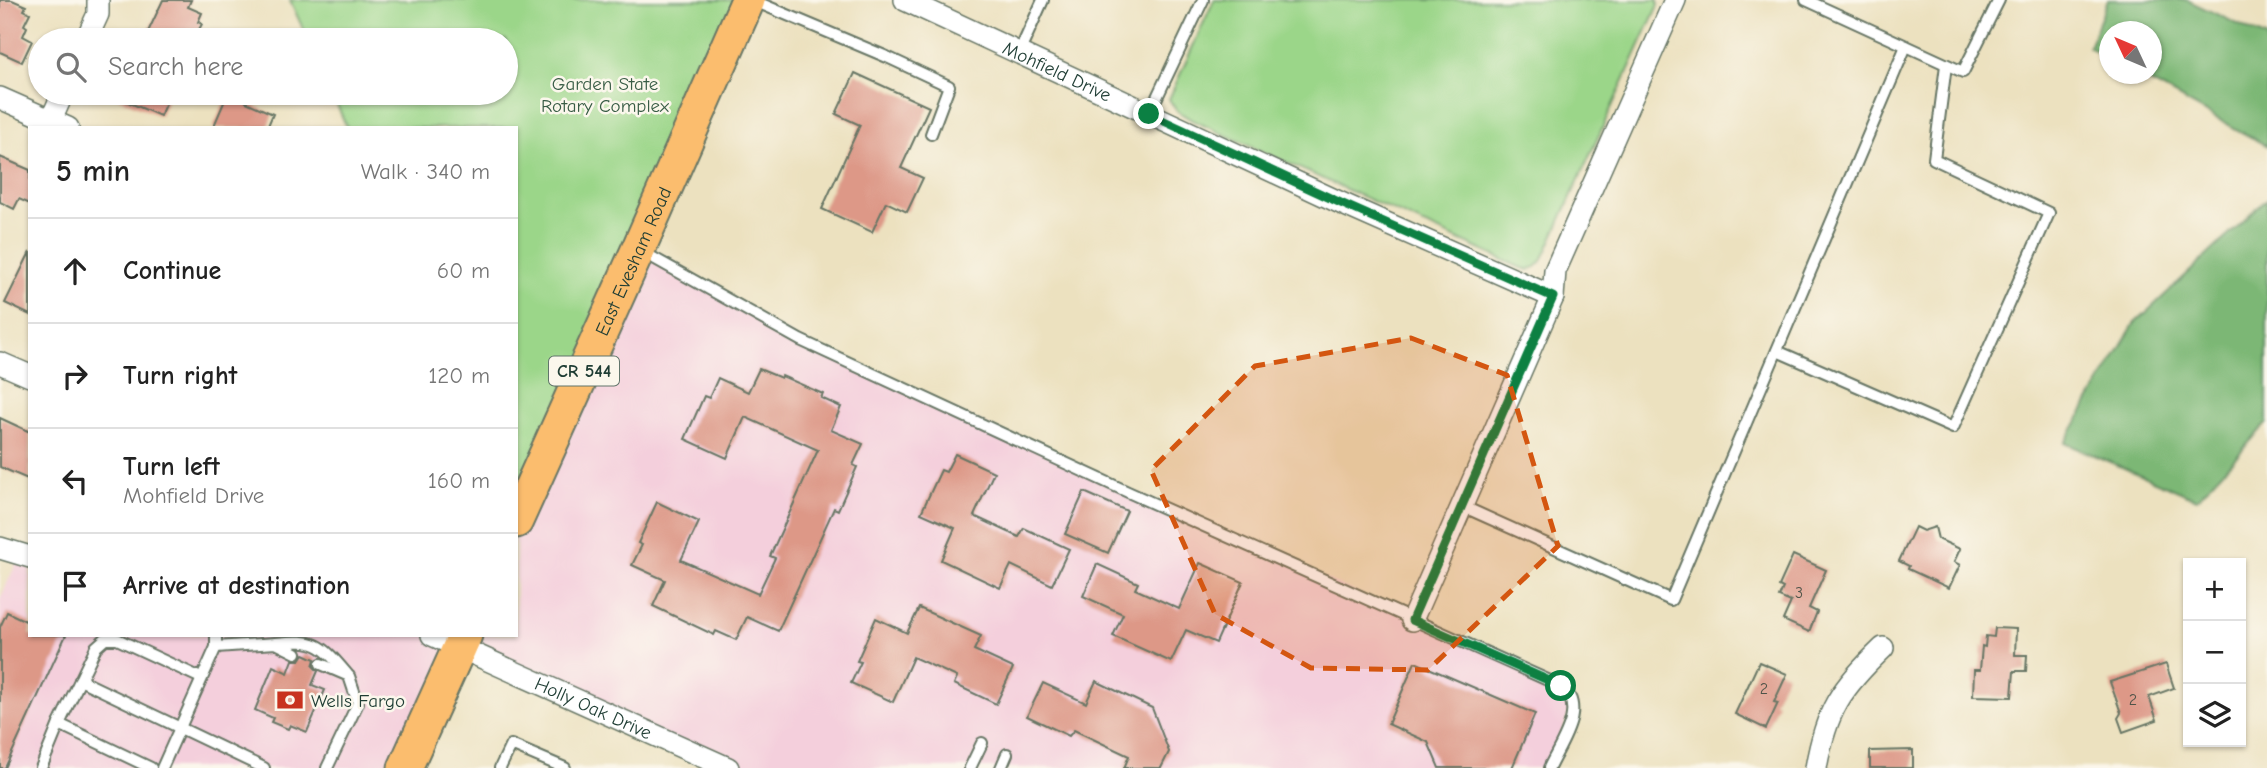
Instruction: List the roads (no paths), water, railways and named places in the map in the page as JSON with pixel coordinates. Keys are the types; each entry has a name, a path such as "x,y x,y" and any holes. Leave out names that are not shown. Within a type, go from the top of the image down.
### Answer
{"main road":[{"name":"East Evesham Road","path":"518,517 750,0"},
{"path":"405,768 452,639"}],"street":[{"path":"92,28 98,14 98,0"},
{"name":"Mohfield Drive","path":"905,0 1343,204 1553,297"},
{"path":"1412,620 1553,297 1555,271 1675,0"},
{"path":"0,98 59,124 61,105"},
{"path":"0,363 28,375"},
{"path":"0,548 28,556"},
{"name":"Holly Oak Drive","path":"452,639 728,768"},
{"path":"1816,768 1822,736 1838,698 1861,669 1883,648"}],"lane":[{"path":"750,0 949,86 931,134"},
{"path":"1019,53 1043,0"},
{"path":"1149,114 1203,0"},
{"path":"1806,0 1963,72 1999,0"},
{"path":"1462,506 1671,600 1906,46"},
{"path":"1777,351 1953,428 2049,213 1934,159 1946,65"},
{"path":"638,250 800,340 1128,492 1561,686 1573,701 1574,712 1549,768"},
{"path":"162,768 216,648 216,637"},
{"path":"43,767 59,724 100,642 111,638 201,678"},
{"path":"216,648 303,640 327,650 349,676 358,703 327,768"},
{"path":"276,643 296,653"},
{"path":"321,664 349,676"},
{"path":"80,680 264,768"},
{"path":"59,724 150,768"},
{"path":"970,768 982,743"},
{"path":"500,768 511,745 565,768"},
{"path":"1000,768 1007,754"}],"place":[{"name":"Wells Fargo","path":"290,700"}],"park label":[{"name":"Garden State Rotary Complex","path":"605,94"}]}
